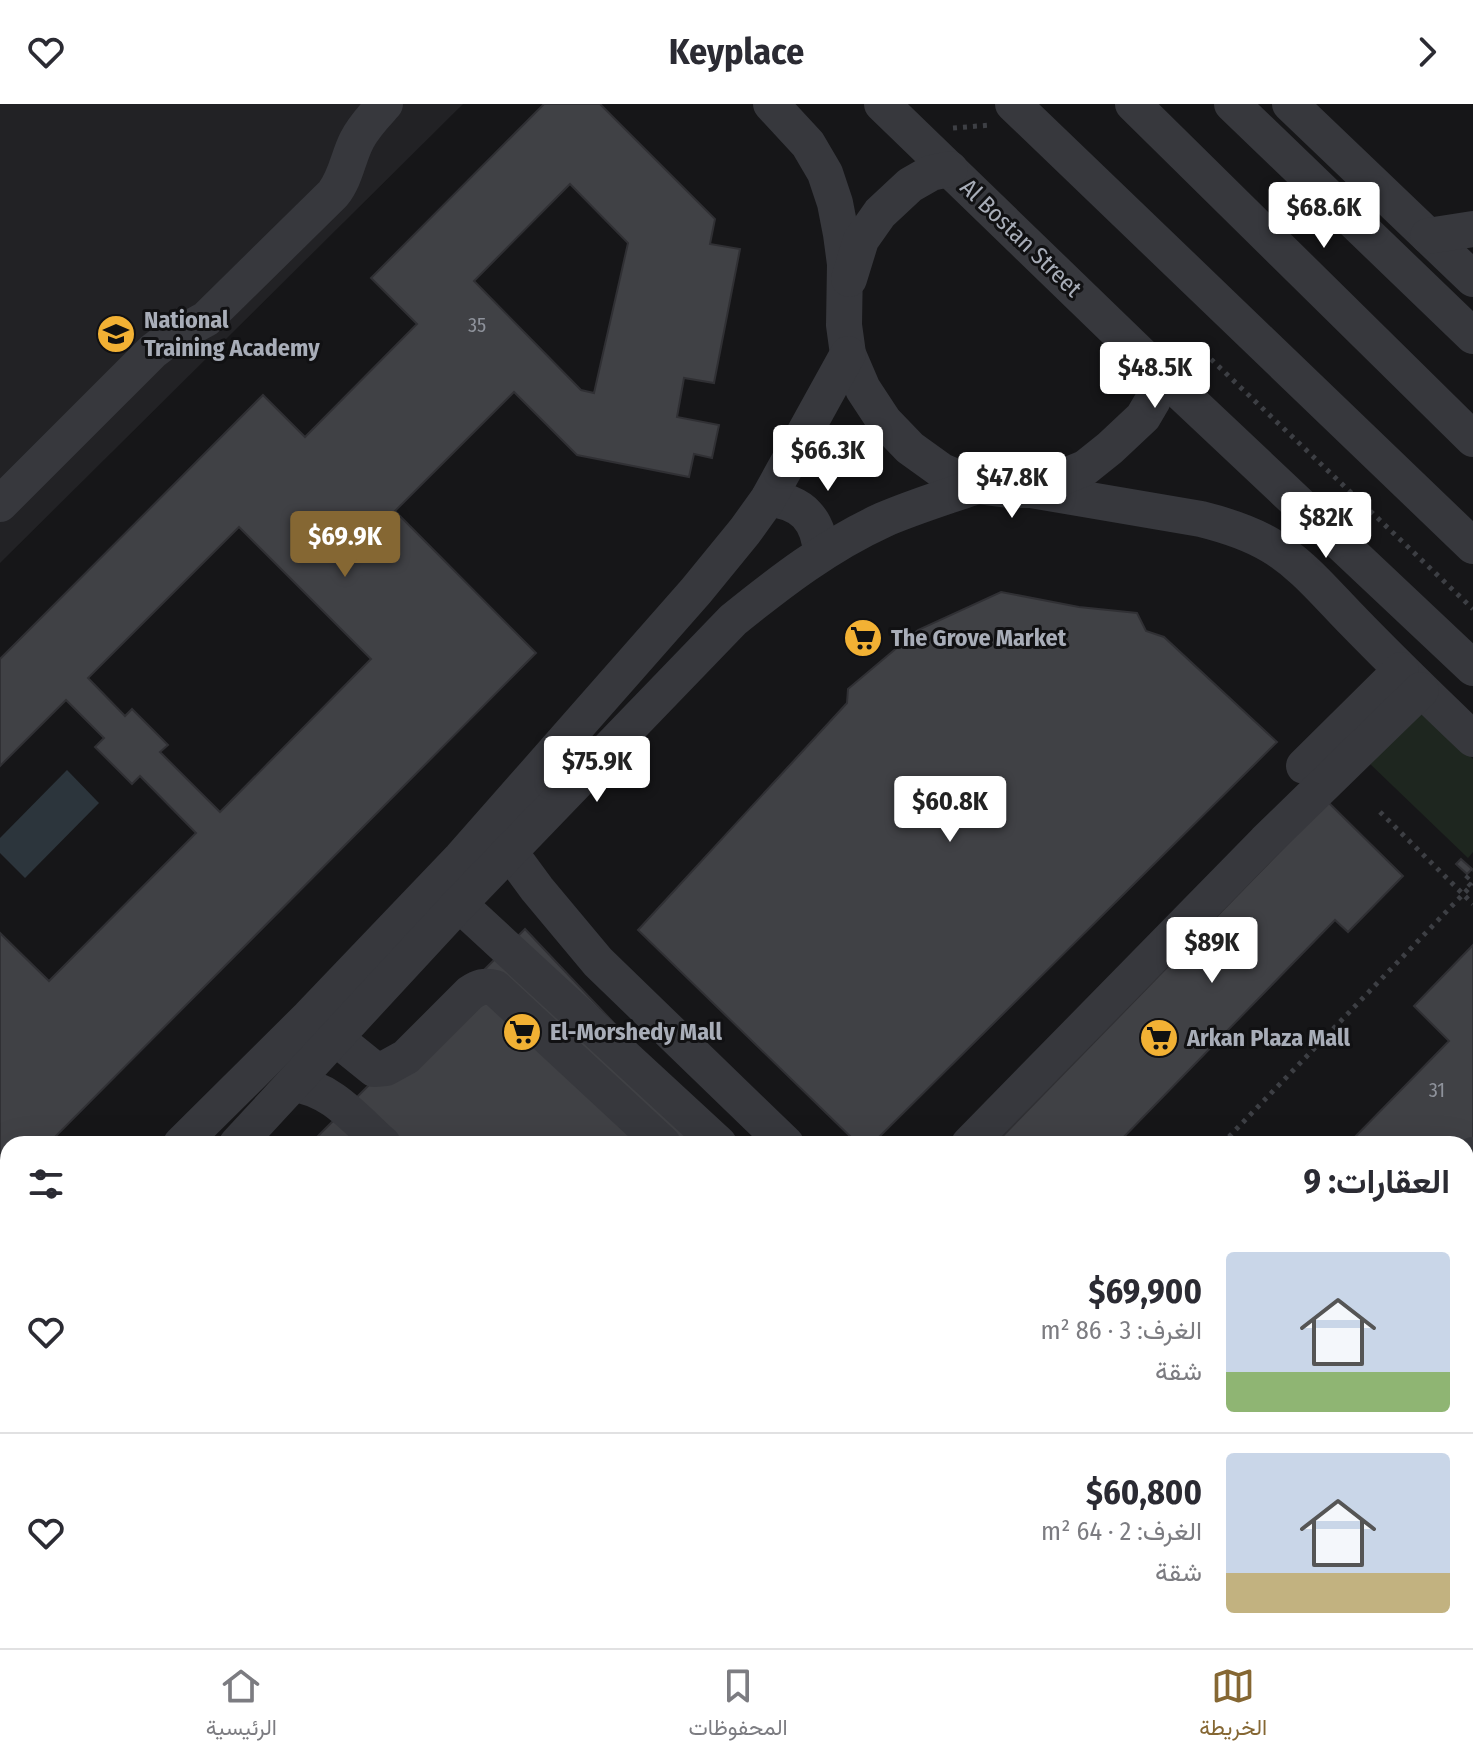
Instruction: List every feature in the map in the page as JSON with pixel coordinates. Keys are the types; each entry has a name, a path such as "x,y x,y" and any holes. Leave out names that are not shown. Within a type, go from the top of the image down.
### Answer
{"street":[{"path":"771,104 808,144 825,173 835,203 845,264 844,325 848,354 863,389 884,421 910,448 942,471 977,486 1031,490 1201,519 1248,534 1288,557 1473,739"},
{"name":"Al Bostan Street","path":"882,104 1161,374 1473,668"},
{"path":"1133,104 1473,439"},
{"path":"1232,104 1473,336"},
{"path":"1290,104 1473,279"},
{"path":"1000,109 1473,546"},
{"path":"0,504 153,351 206,319 333,194 342,180 368,110"},
{"path":"845,296 861,240 880,213 910,185 931,173 950,169"},
{"path":"1428,236 1473,229"},
{"path":"244,1136 293,1084 322,1027 482,835 745,531 768,499 848,354"},
{"path":"1031,490 1085,468 1110,448 1143,417 1153,400 1161,374"},
{"path":"191,1136 322,1027 459,904 733,620 769,590 821,554 884,519 977,486"},
{"path":"768,499 795,505 806,514 820,539 821,554"},
{"path":"1288,557 1319,522"},
{"path":"1304,766 1411,680"},
{"path":"977,1136 1265,842 1411,680"},
{"path":"509,851 598,962 778,1136"},
{"path":"459,904 710,1136"},
{"path":"322,1027 374,1069 386,1068 406,1057 478,987 495,988 654,1136"},
{"path":"293,1084 321,1091 374,1136"}],"path":[{"path":"940,129 998,124 1000,109"},
{"path":"1380,812 1473,904"},
{"path":"1230,1136 1472,885 1465,880 1473,871"}],"shaded area":[{"name":"National Training Academy","path":"0,104 463,104 0,563"},
{"path":"1419,707 1473,759 1473,852 1468,858 1367,761"},
{"path":"67,770 99,803 25,878 0,853 0,838"}],"building":[{"path":"544,104 600,104 715,219 710,244 740,249 714,383 684,378 677,417 719,425 712,458 694,454 689,477 577,455 514,392 395,511 536,653 56,1136 0,1136 0,933 49,981 196,833 140,776 132,784 95,747 104,738 66,700 0,766 0,659 263,395 305,437 417,324 371,278","holes":["570,184 628,243 594,393 581,390 474,281","239,527 371,659 220,812 160,752 168,745 132,709 125,716 88,678"]},
{"path":"1001,592 1079,607 1137,613 1146,631 1164,637 1277,742 880,1136 850,1136 638,930 847,703 848,689 918,630"},
{"name":"Arkan Plaza Mall","path":"1328,802 1403,876 1348,932 1335,920 1125,1136 1003,1136"},
{"path":"1461,859 1472,869 1467,874 1456,864"},
{"name":"El-Morshedy Mall","path":"525,929 720,1136 318,1136"},
{"name":"Arkan Plaza Mall","path":"1473,945 1473,1136 1356,1136 1449,1041 1414,1006"}],"place":[{"name":"National Training Academy","path":"116,334"},
{"name":"The Grove Market","path":"863,638"},
{"name":"El-Morshedy Mall","path":"522,1032"},
{"name":"Arkan Plaza Mall","path":"1159,1038"}]}
